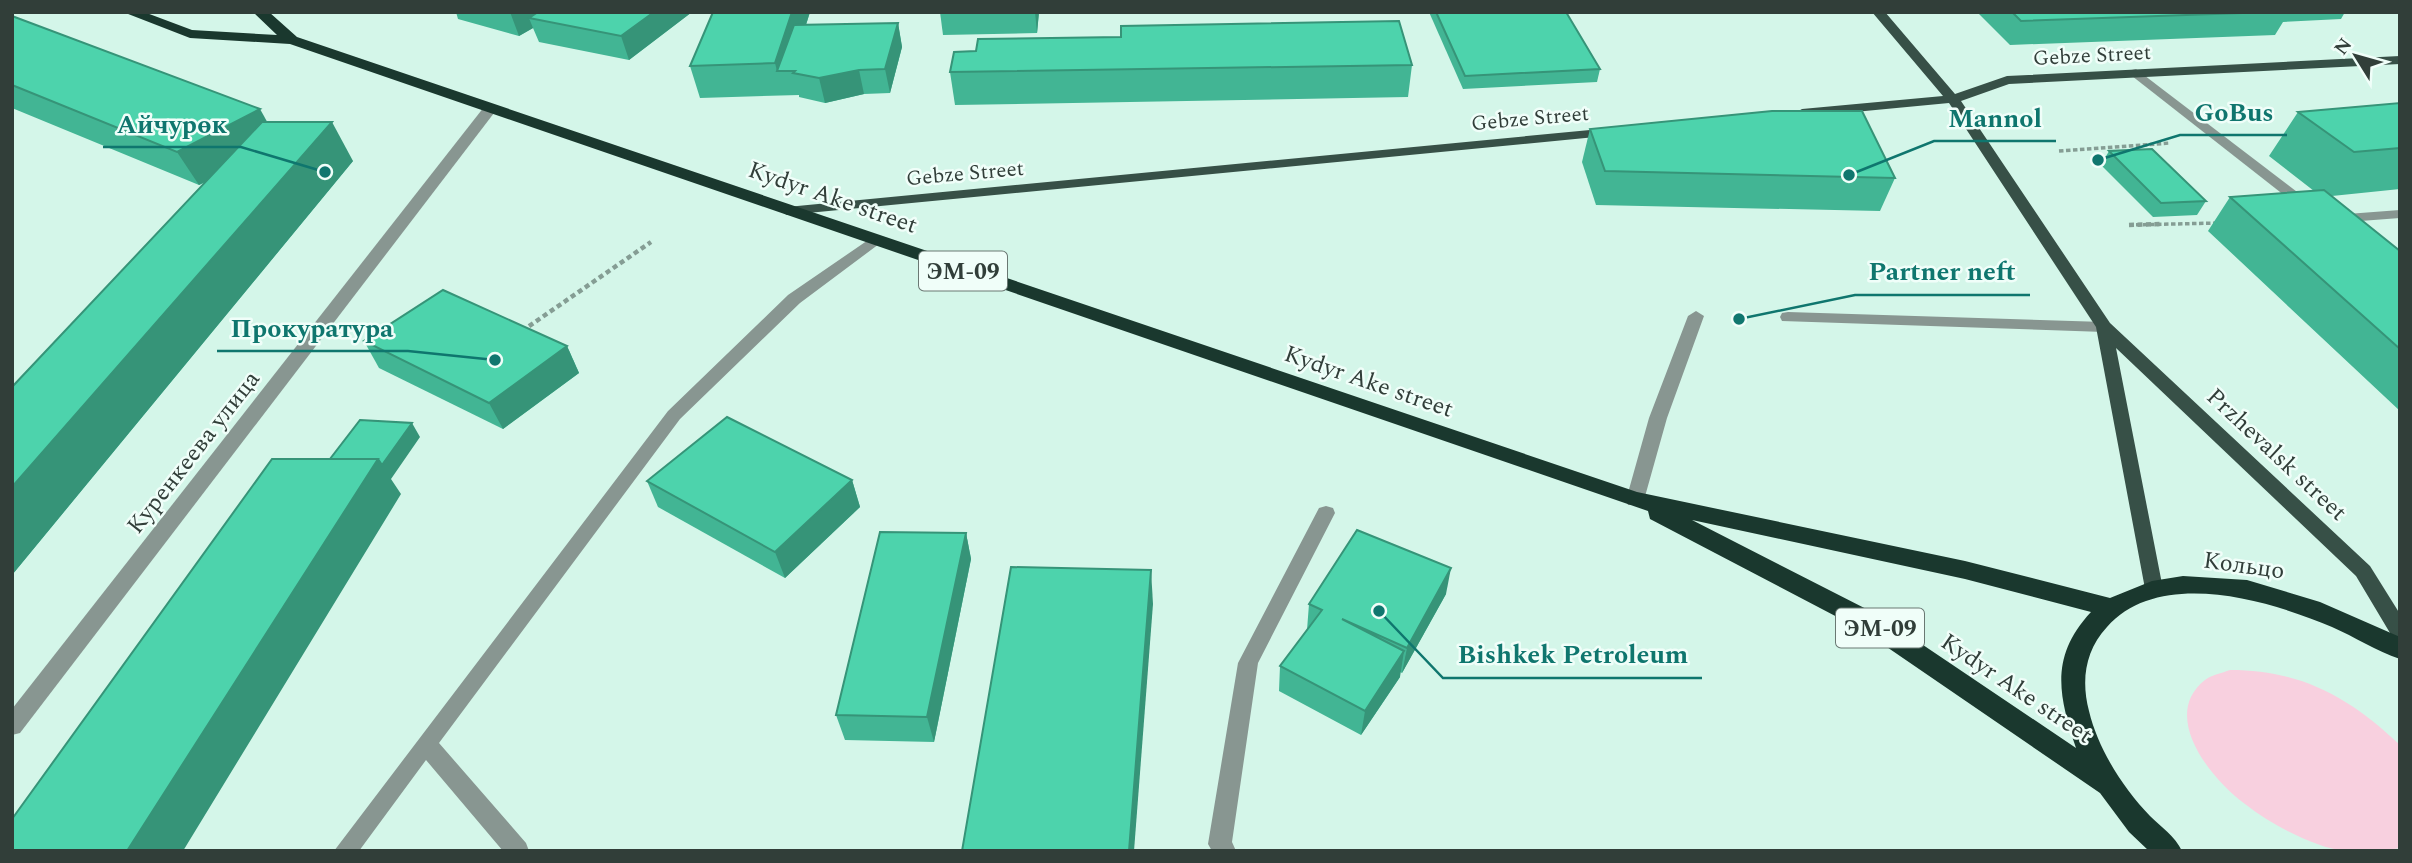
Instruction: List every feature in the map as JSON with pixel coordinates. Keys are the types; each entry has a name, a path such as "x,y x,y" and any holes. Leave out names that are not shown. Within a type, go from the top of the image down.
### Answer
{"highway":[{"name":"Kydyr Ake street","path":"130,12 190,34 292,40 489,110 1635,500 1965,570 2109,607"},
{"name":"Kydyr Ake street","path":"260,12 292,40"},
{"name":"Kydyr Ake street","path":"1635,500 1871,623 2108,784"},
{"name":"Кольцо","path":"2162,847 2108,784 2079,729 2070,680 2080,638 2109,607 2153,589 2209,585 2273,596 2344,619 2400,649"}],"main road":[{"name":"Przhevalsk street","path":"1878,12 1953,99 2104,327 2362,571 2400,632"},
{"name":"Gebze Street","path":"1788,114 1953,99 2007,80 2400,60"},
{"name":"Gebze Street","path":"787,211 1622,131"},
{"name":"Przhevalsk street","path":"2104,327 2153,589"}],"street":[{"path":"2136,73 2344,237"},
{"name":"Куренкеева улица","path":"12,726 489,110"},
{"path":"2325,220 2400,214"},
{"path":"345,851 674,415 794,299 874,241"},
{"path":"1635,500 1658,418 1696,316"},
{"path":"1788,317 2104,327"},
{"path":"1225,851 1220,845 1248,663 1326,513"},
{"path":"426,744 518,851"}],"path":[{"path":"2129,225 2220,223"},
{"path":"521,333 651,242"}],"shaded area":[{"path":"2230,670 2256,671 2302,681 2343,700 2400,745 2400,848 2360,852 2320,845 2263,817 2218,780 2195,746 2187,711 2192,695 2205,680"}],"building":[{"path":"538,12 654,12 621,36 529,18"},
{"path":"713,12 792,12 775,63 690,66"},
{"path":"1436,12 1566,12 1600,69 1465,76"},
{"path":"2012,12 2270,12 2021,21"},
{"path":"12,16 260,109 177,152 12,85"},
{"path":"1399,21 1412,65 950,72 954,52 976,51 978,39 1121,37 1121,26"},
{"path":"898,23 885,69 859,70 819,78 793,73 795,71 777,71 794,25"},
{"path":"2400,103 2400,148 2354,152 2298,112"},
{"path":"1772,111 1862,111 1895,178 1605,171 1590,129"},
{"path":"262,122 332,122 12,487 12,387"},
{"path":"2152,149 2206,201 2161,203 2109,151"},
{"path":"2324,190 2400,251 2400,349 2230,197"},
{"path":"443,290 567,346 489,403 364,341"},
{"path":"727,417 852,480 775,552 647,481"},
{"path":"360,420 412,423 382,465 378,459 330,459"},
{"path":"272,459 378,459 127,851 12,851 12,819"},
{"path":"1357,530 1451,568 1407,648 1342,619 1404,651 1365,711 1280,666 1322,610 1309,604"},
{"path":"880,532 966,533 927,717 836,715"},
{"path":"1011,567 1151,570 1129,851 962,851"}],"place":[{"name":"GoBus","path":"2098,160"},
{"name":"Айчурөк","path":"325,172"},
{"name":"Mannol","path":"1849,175"},
{"name":"Partner neft","path":"1739,319"},
{"name":"Прокуратура","path":"495,360"},
{"name":"Bishkek Petroleum","path":"1379,611"}]}
